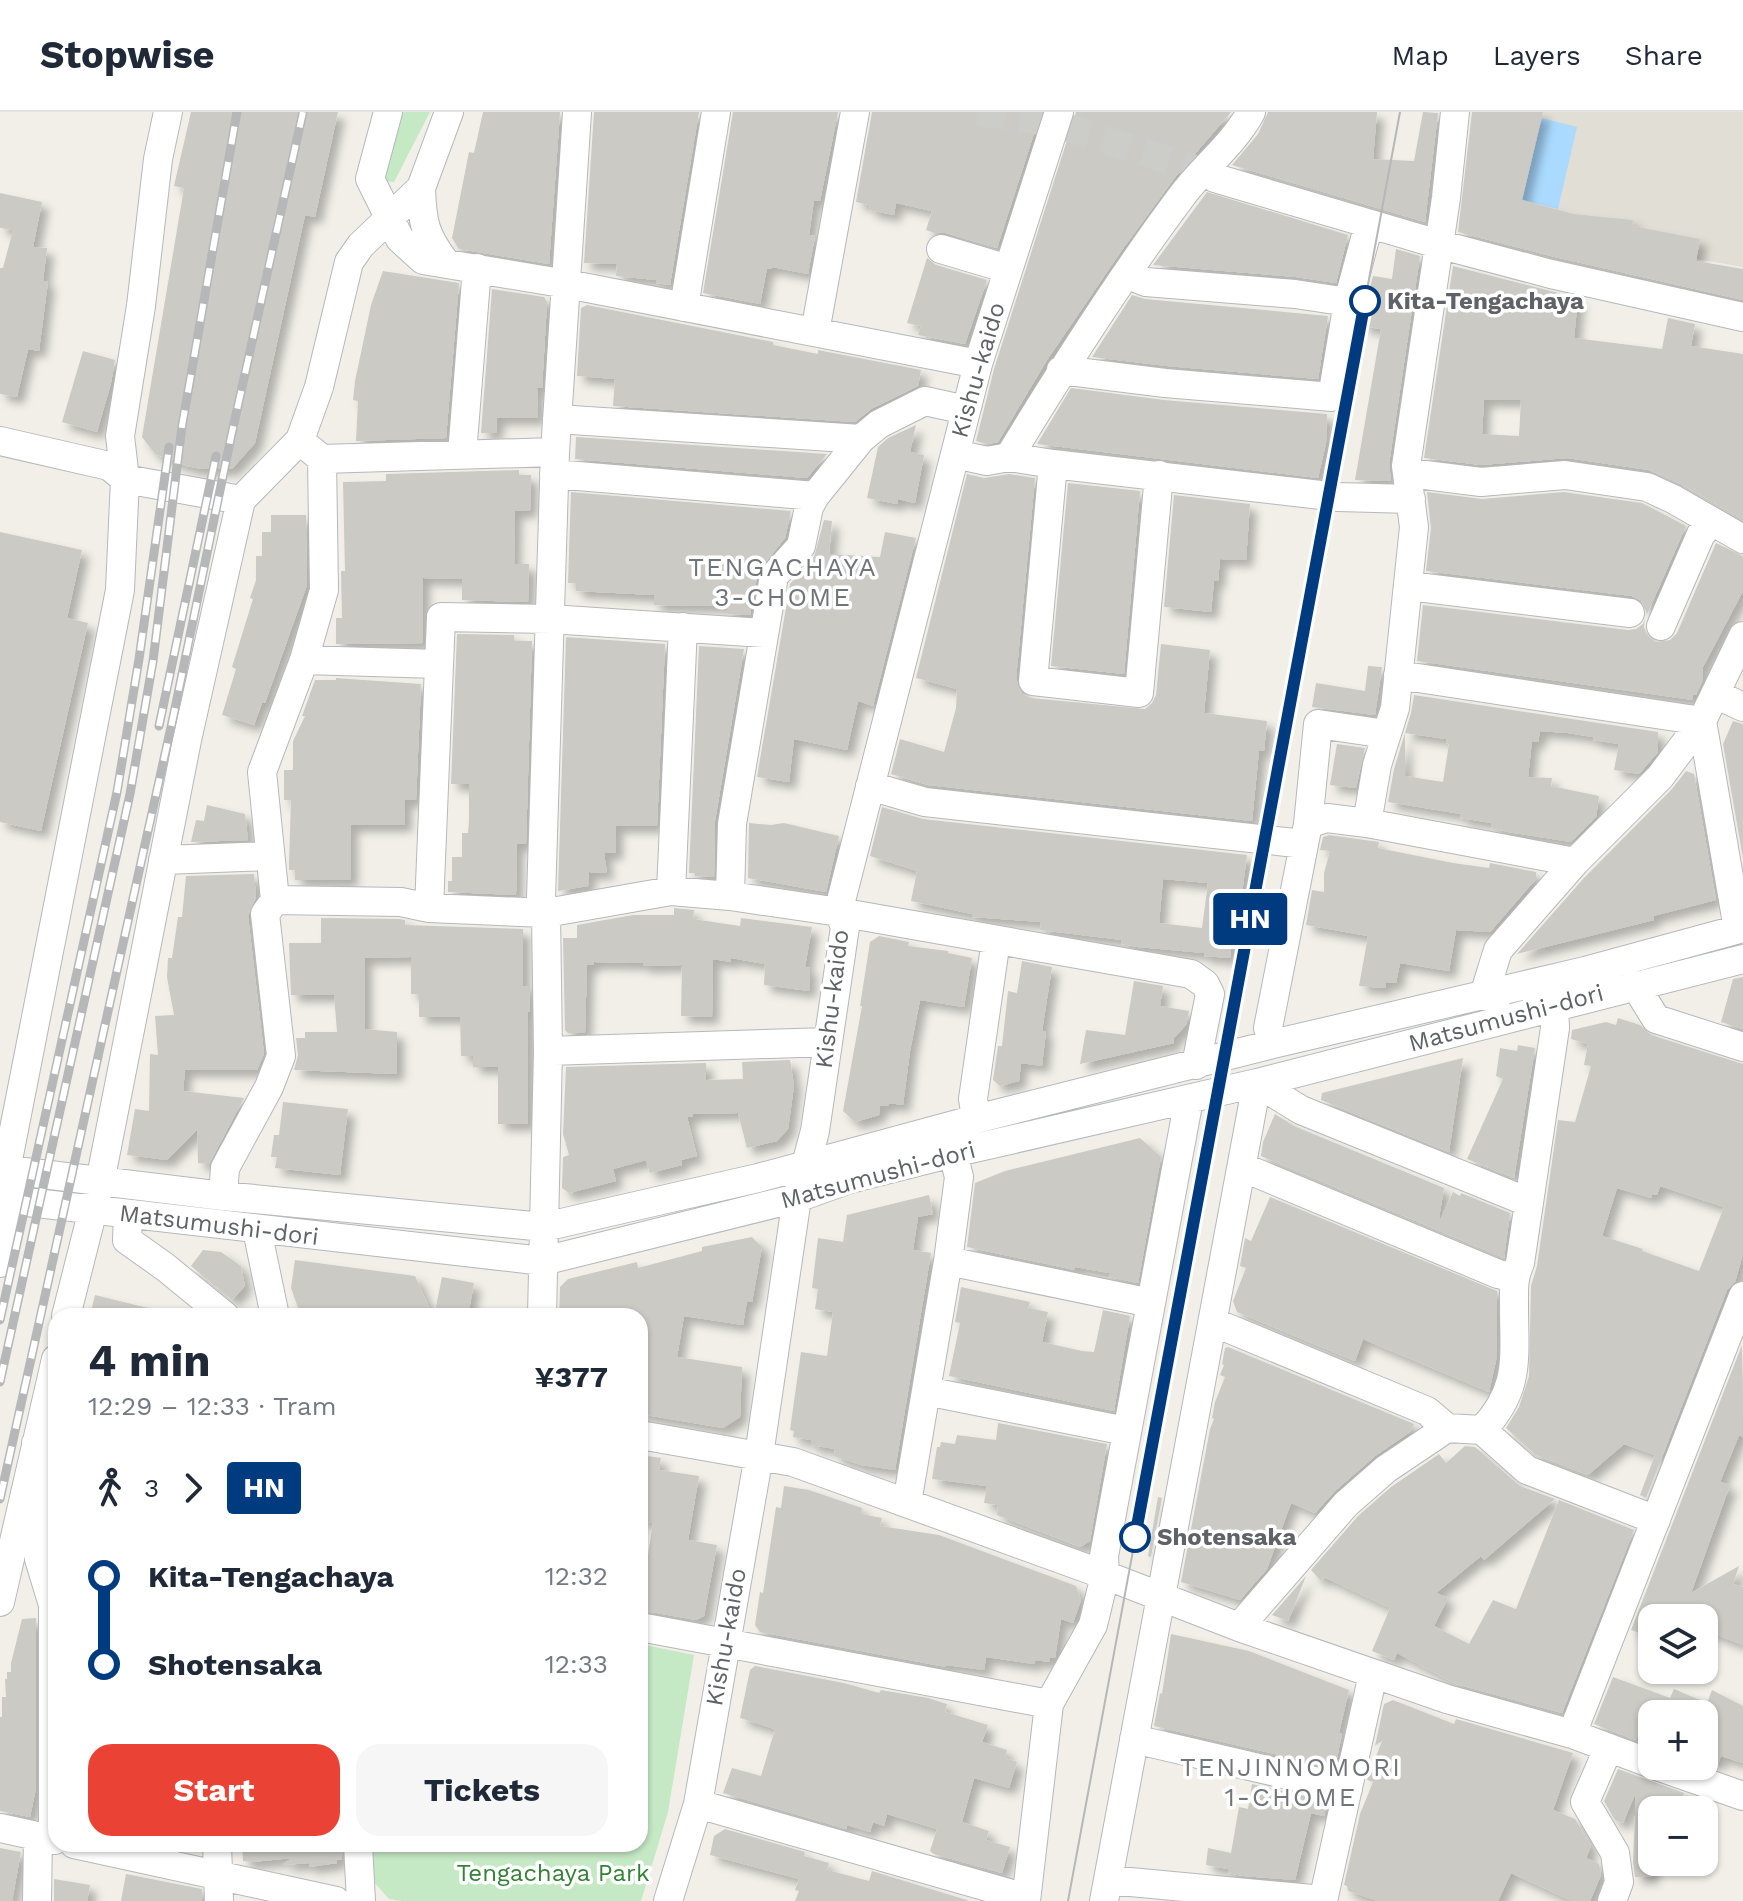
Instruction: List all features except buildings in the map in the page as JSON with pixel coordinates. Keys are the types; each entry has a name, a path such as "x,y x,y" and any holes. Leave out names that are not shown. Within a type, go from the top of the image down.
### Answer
{"street":[{"path":"0,1263 8,1199 3,1169 120,590 125,479 120,436 141,306 158,159 168,112"},
{"path":"388,112 370,179 400,239 423,260 567,284 978,364"},
{"path":"446,263 426,234 421,188 449,112"},
{"path":"542,1308 548,1051 546,913 541,898 554,463 577,112"},
{"path":"684,307 716,112"},
{"path":"815,332 855,112"},
{"name":"Kishu-kaido","path":"668,1901 698,1804 759,1455 797,1198 807,1163 845,927 839,912 978,364 1059,112"},
{"path":"1009,457 1061,370 1126,274 1184,193 1217,167 1251,112"},
{"path":"1367,823 1377,765 1395,708 1414,527 1406,466 1446,198 1455,112"},
{"path":"1217,167 1369,224 1438,244 1551,274 1743,317"},
{"path":"68,1308 100,1182 187,740 241,500 300,440 319,387 349,262 361,245 421,188"},
{"path":"1061,370 1165,383 1332,397 1348,302 1369,224"},
{"path":"941,249 1008,269"},
{"path":"462,454 477,268"},
{"path":"1126,274 1146,282 1295,294 1348,302"},
{"path":"730,896 732,824 774,576 801,546 809,507 815,496 861,439 879,424 925,401 966,410"},
{"path":"557,419 861,439"},
{"path":"300,440 322,459 462,454 815,496"},
{"path":"0,441 109,466 125,479 241,500"},
{"path":"955,454 987,461 1009,457 1327,496 1393,501 1410,486 1565,475 1647,487 1743,539"},
{"path":"223,1196 225,1168 269,1087 281,1056 265,914 275,900 262,772 304,660 324,590 322,459"},
{"path":"1053,464 1033,681 1139,693 1159,475"},
{"path":"1661,626 1701,534 1712,522"},
{"path":"1409,586 1630,613"},
{"path":"429,908 441,617 550,619 764,633"},
{"path":"671,891 683,627"},
{"path":"1482,1430 1502,1406 1514,1376 1513,1277 1520,1263 1555,1028 1554,1006 1484,995 1498,950 1575,862 1660,777 1702,721 1743,636"},
{"path":"304,660 438,664"},
{"path":"1398,675 1702,721"},
{"path":"1715,694 1743,707"},
{"path":"1702,721 1740,929"},
{"path":"1273,1044 1268,1028 1306,834 1318,724 1386,734"},
{"path":"870,786 925,802 1306,834 1327,818 1575,862"},
{"path":"163,860 269,856"},
{"path":"275,900 401,902 429,908 546,913 671,891 839,912 1191,974 1205,984 1210,994 1196,1065"},
{"name":"Matsumushi-dori","path":"3,1169 223,1196 544,1227 758,1178 976,1119 1740,929"},
{"path":"976,1119 973,1099 996,940"},
{"name":"Matsumushi-dori","path":"8,1199 543,1261 797,1198 850,1179 953,1153 1257,1083 1743,959"},
{"path":"1635,985 1656,1019 1743,1047"},
{"path":"548,1051 828,1042"},
{"path":"1373,1674 1323,1900 1106,1891 1257,1083 1301,1110 1528,1202"},
{"path":"698,1804 1018,1898 1049,1704 1093,1625 1105,1575 1104,1556 1126,1431 1189,1099"},
{"path":"907,1503 948,1261 959,1177 953,1153"},
{"path":"1242,1167 1498,1274 1513,1277"},
{"path":"128,1214 127,1240 215,1308"},
{"path":"257,1230 273,1308"},
{"path":"948,1261 1151,1303"},
{"path":"1572,1734 1743,1296"},
{"path":"1213,1322 1427,1411 1447,1428 1482,1430 1527,1470 1656,1520"},
{"path":"926,1391 1126,1431"},
{"path":"0,1602 45,1427"},
{"path":"45,1427 39,1559 48,1587"},
{"path":"1239,1627 1346,1504 1386,1469 1447,1428"},
{"path":"648,1436 793,1462 1239,1627 1447,1699 1572,1734 1638,1759"},
{"path":"0,1602 22,1591 34,1591 48,1601"},
{"path":"648,1628 1049,1704"},
{"path":"1134,1739 1348,1789"},
{"path":"1608,1749 1585,1802 1615,1853 1619,1882 1612,1901"},
{"path":"1697,1780 1743,1796"},
{"path":"0,1828 48,1838"},
{"path":"37,1901 51,1852"},
{"path":"96,1852 220,1888 336,1901"},
{"path":"218,1852 220,1888"},
{"path":"358,1852 361,1901"}],"shaded area":[{"path":"1509,112 1743,112 1743,267 1491,223"}],"green space":[{"path":"400,112 430,112 394,182 386,181 382,167"},
{"name":"Tengachaya Park","path":"648,1646 694,1655 668,1812 641,1901 402,1901 389,1899 374,1882 373,1852 648,1852"}],"water":[{"path":"1541,118 1577,127 1558,209 1522,200"}],"tunnel":[{"path":"978,112 1046,122"},
{"path":"1063,126 1215,178"}],"tram line":[{"path":"1068,1901 1400,112"},
{"name":"HN","path":"1135,1537 1365,301"}],"railway":[{"path":"0,1382 130,794 153,661 182,426 237,112"},
{"path":"0,1499 303,112"},
{"path":"0,1320 117,792 169,447"},
{"path":"159,726 216,456"}],"place":[{"name":"Kita-Tengachaya","path":"1365,301"},
{"name":"Shotensaka","path":"1135,1537"}],"district":[{"name":"TENGACHAYA 3-CHOME","path":"783,582"},
{"name":"TENJINNOMORI 1-CHOME","path":"1291,1782"}]}
